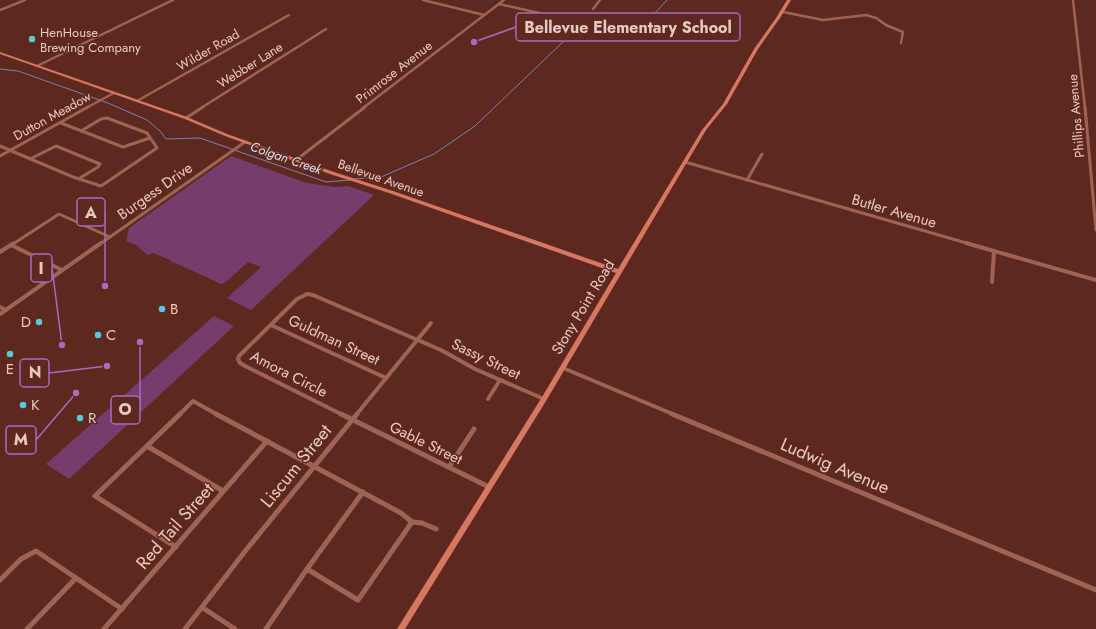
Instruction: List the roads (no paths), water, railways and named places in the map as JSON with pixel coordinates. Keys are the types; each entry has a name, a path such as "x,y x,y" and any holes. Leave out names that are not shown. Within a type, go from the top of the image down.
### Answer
{"main road":[{"name":"Stony Point Road","path":"401,629 563,368 704,130 725,104 761,41 789,0"},
{"name":"Bellevue Avenue","path":"0,53 186,118 245,142 343,177 620,272"}],"street":[{"path":"0,10 25,0"},
{"path":"36,66 173,0"},
{"path":"423,0 484,15"},
{"name":"Primrose Avenue","path":"296,160 504,0"},
{"path":"593,9 600,0"},
{"name":"Phillips Avenue","path":"1073,0 1083,82 1096,230"},
{"path":"499,4 566,19"},
{"path":"782,12 823,20 866,15 876,18 886,25 903,32 901,43"},
{"name":"Wilder Road","path":"138,101 289,15"},
{"name":"Webber Lane","path":"186,118 326,29"},
{"name":"Dutton Meadow","path":"0,156 114,93"},
{"path":"0,146 73,177 101,186 156,150 158,147 152,143 148,134 144,131 107,118 100,120 81,131"},
{"path":"61,123 123,147 150,138"},
{"name":"Burgess Drive","path":"0,314 245,142"},
{"path":"30,159 56,146 100,164 98,167 80,178"},
{"path":"747,180 762,154"},
{"name":"Butler Avenue","path":"685,162 1096,280"},
{"path":"0,252 59,214 110,237"},
{"path":"11,245 62,270"},
{"path":"992,282 994,251"},
{"name":"Amora Circle","path":"352,420 240,363 238,360 239,356 297,299 307,294 313,295 417,340"},
{"path":"0,307 6,310"},
{"name":"Liscum Street","path":"186,629 246,550 430,323"},
{"name":"Guldman Street","path":"271,325 386,378"},
{"name":"Sassy Street","path":"417,340 441,350 469,366 544,399"},
{"name":"Ludwig Avenue","path":"563,368 1096,590"},
{"path":"488,399 500,380"},
{"path":"176,547 95,496 193,401 267,442 363,492 401,513 412,522 422,523 436,529"},
{"name":"Gable Street","path":"352,420 489,487"},
{"path":"449,467 474,429"},
{"name":"Red Tail Street","path":"104,629 267,442"},
{"path":"147,446 223,491"},
{"path":"266,629 307,569 363,492"},
{"path":"307,569 358,600 412,522"},
{"path":"0,580 30,552 36,552 122,609"},
{"path":"27,629 76,578"},
{"path":"203,608 235,629"}],"waterway":[{"name":"Colgan Creek","path":"355,179 381,177 434,154 475,126 588,18 603,13 641,17 655,13 667,0"},
{"name":"Colgan Creek","path":"0,69 18,71 108,103 147,120 160,131 166,139 200,138 326,182 350,180"}],"place":[{"name":"HenHouse Brewing Company","path":"32,39"},
{"name":"Bellevue Elementary School","path":"474,42"},
{"name":"A","path":"105,286"},
{"name":"B","path":"162,309"},
{"name":"D","path":"39,322"},
{"name":"C","path":"98,335"},
{"name":"O","path":"140,342"},
{"name":"I","path":"62,345"},
{"name":"E","path":"10,354"},
{"name":"N","path":"107,366"},
{"name":"M","path":"76,393"},
{"name":"K","path":"23,405"},
{"name":"R","path":"80,418"}]}
